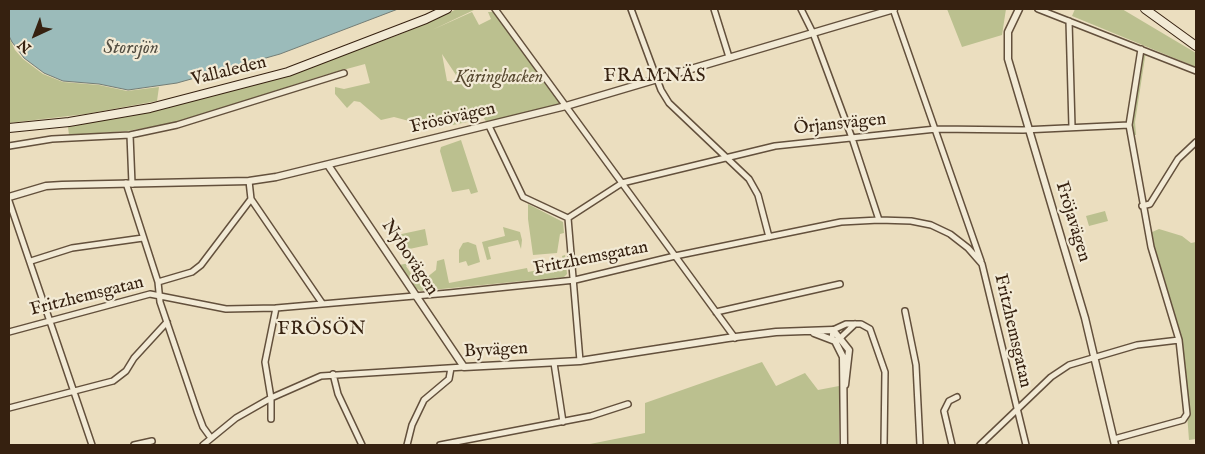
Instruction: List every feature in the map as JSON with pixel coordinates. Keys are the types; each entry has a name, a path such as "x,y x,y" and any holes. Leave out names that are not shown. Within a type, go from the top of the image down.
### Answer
{"main road":[{"name":"Vallaleden","path":"9,128 69,122 150,108 288,72 426,19 447,9"},
{"path":"1145,9 1196,46"}],"street":[{"path":"495,9 735,338"},
{"path":"631,9 656,79 670,103 726,156 754,187 769,236"},
{"path":"714,9 729,58"},
{"path":"800,9 813,33 852,138 879,220"},
{"path":"891,9 936,129 982,264"},
{"name":"Frösövägen","path":"9,197 46,186 249,181 328,165 434,137 489,126 566,106 891,9"},
{"name":"Fröjavägen","path":"1019,9 1008,32 1008,59 1095,356 1115,442"},
{"path":"1038,9 1196,71"},
{"path":"1070,21 1072,127"},
{"path":"1115,442 1186,418 1186,392 1179,340 1151,247 1142,206 1129,124 1141,50"},
{"path":"9,146 52,139 130,135 177,125 344,73"},
{"name":"Örjansvägen","path":"568,218 622,183 726,156 775,146 936,129 1029,130 1129,124"},
{"path":"489,126 523,197 568,218 575,280 580,361"},
{"path":"130,135 129,184 143,238 158,282 159,294 167,322 197,411 211,438"},
{"path":"1142,206 1150,204 1178,159 1196,142"},
{"name":"Nybovägen","path":"328,165 464,367"},
{"path":"249,181 251,199 322,303"},
{"path":"158,282 192,272 201,265 251,199"},
{"path":"9,201 31,261 92,445"},
{"name":"Fritzhemsgatan","path":"9,332 150,294 159,294 226,309 276,308 416,296 575,280 675,256 841,222 911,221 931,225 950,234 962,243 982,264 1026,445"},
{"path":"31,261 72,248 143,238"},
{"path":"716,312 840,284"},
{"path":"271,419 271,398 265,362 276,308"},
{"path":"905,311 916,365 920,445"},
{"path":"9,408 113,381 126,371 134,358 167,322"},
{"path":"844,445 845,385 843,357 834,330 846,324 860,324 870,329 885,372 884,445"},
{"path":"836,340 855,324"},
{"name":"Byvägen","path":"203,445 236,418 271,398 322,376 580,361 776,332 834,330"},
{"name":"Byvägen","path":"809,331 836,340"},
{"path":"980,445 1051,377 1069,365 1136,345 1179,340"},
{"path":"554,363 563,422"},
{"path":"408,445 412,425 424,400 448,380 451,368"},
{"path":"333,374 338,394 362,445"},
{"path":"952,445 943,416 945,406 957,397"},
{"path":"440,445 591,416 628,404"},
{"path":"134,445 152,440"}],"green space":[{"name":"Käringbacken","path":"457,9 476,9 432,30 472,12 479,25 491,19 488,12 495,12 562,104 487,123 480,112 472,121 453,125 426,119 416,129 409,121 394,117 381,120 360,102 354,101 347,108 335,94 335,87 344,89 370,83 365,64 321,76 179,122 127,131 69,135 68,127 151,111 287,76 401,34","holes":["442,54 460,81 447,81"]},
{"path":"947,9 1006,9 1002,35 962,47"},
{"path":"1075,9 1122,9 1196,53 1196,67 1072,16"},
{"path":"9,37 15,50 23,59 43,74 63,82 99,85 127,91 159,87 157,101 86,114 9,123"},
{"path":"1141,49 1146,51 1135,122 1136,135 1131,135 1129,125"},
{"path":"461,140 478,192 471,194 469,189 452,192 440,151 441,147"},
{"path":"528,204 563,222 564,233 560,234 557,253 533,255"},
{"path":"1105,211 1108,221 1089,226 1086,216"},
{"path":"503,227 520,232 522,240 521,249 518,240 488,247 491,259 487,260 482,242 505,236"},
{"path":"425,229 428,245 400,251 397,235"},
{"path":"1159,229 1182,236 1191,243 1196,242 1196,439 1189,440 1182,347 1150,233"},
{"path":"468,242 476,245 480,262 468,266 466,261 459,263 459,250 463,243"},
{"path":"565,255 567,274 564,277 421,291 413,287 399,265 410,263 406,266 412,275 426,278 436,270 437,261 444,259 449,283 527,268 528,272 564,265 562,256"},
{"path":"762,362 776,386 805,373 818,390 839,386 839,445 585,445 645,433 645,403"}],"water":[{"name":"Storsjön","path":"9,9 398,9 280,54 177,83 128,90 99,84 63,81 44,73 24,58 12,42 9,36"}],"district":[{"name":"FRAMNÄS","path":"655,77"},
{"name":"FRÖSÖN","path":"322,330"}]}
